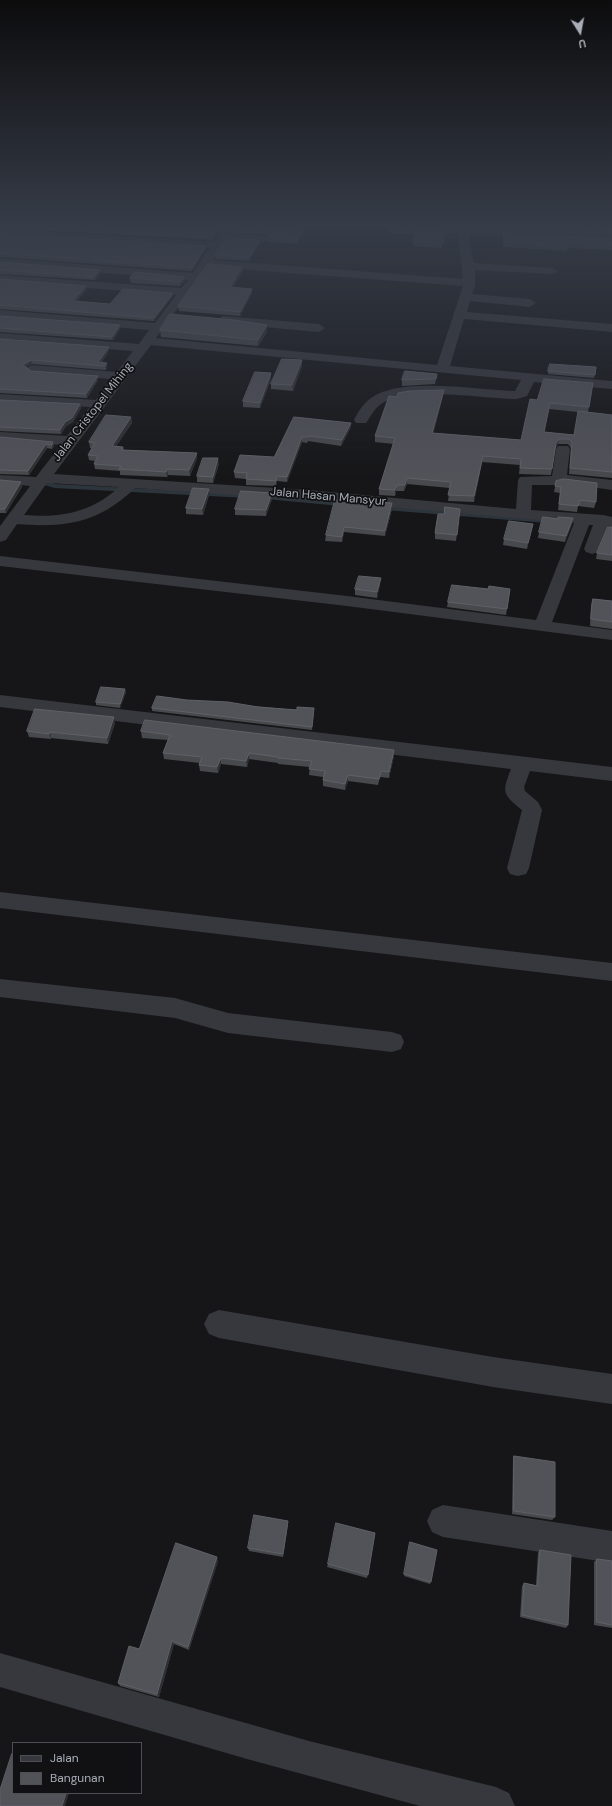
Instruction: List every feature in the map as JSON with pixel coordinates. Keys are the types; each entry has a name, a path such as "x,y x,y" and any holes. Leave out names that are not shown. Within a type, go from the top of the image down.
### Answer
{"street":[{"name":"Jalan Cristopel Mihing","path":"0,537 41,480 101,404 169,312"},
{"path":"0,314 158,327"},
{"path":"556,324 561,315 567,314 612,317"},
{"path":"167,315 182,316"},
{"path":"442,370 459,315 612,328"},
{"path":"213,319 319,328"},
{"path":"0,337 145,345 612,385"},
{"path":"32,369 122,376"},
{"path":"361,420 368,408 378,399 390,395 440,391 517,395 522,394 529,378"},
{"path":"0,398 101,404"},
{"path":"0,436 71,441"},
{"path":"559,478 563,449"},
{"path":"522,513 525,480 557,481 559,478 612,485"},
{"name":"Jalan Hasan Mansyur","path":"0,480 132,483 607,521"},
{"path":"13,519 65,520 84,516 100,510 114,501 132,483"},
{"path":"542,626 584,518"},
{"path":"592,549 607,521"},
{"path":"0,561 347,601 612,635"},
{"path":"0,701 612,774"},
{"path":"518,868 532,810 531,806 514,793 514,787 522,764"},
{"path":"0,900 612,972"},
{"path":"0,988 166,1007 228,1023 392,1042"},
{"path":"219,1324 493,1372 612,1389"},
{"path":"443,1521 612,1547"},
{"path":"0,1670 194,1726 431,1791 496,1806"}],"building":[{"path":"86,312 158,312 154,318"},
{"path":"170,314 234,320 267,325 258,340 160,330"},
{"path":"0,316 120,325 112,337 0,328"},
{"path":"0,339 109,347 98,362 107,363 105,366 31,360 23,365 31,371 98,376 86,394 0,389"},
{"path":"282,359 302,360 292,385 271,384"},
{"path":"550,364 596,367 595,375 548,371"},
{"path":"405,371 437,374 436,379 402,380"},
{"path":"255,372 271,373 260,403 243,401"},
{"path":"544,379 593,383 589,407 550,403 544,432 574,435 578,411 612,415 612,472 570,468 572,442 569,439 559,439 556,443 552,469 520,468 521,459 483,456 474,496 448,495 451,482 407,478 405,485 397,485 395,490 379,489 395,438 375,436 389,396 397,397 398,393 409,391 444,390 432,433 521,440 530,399 537,400"},
{"path":"0,400 80,404 72,418 65,422 60,430 0,427"},
{"path":"106,415 131,417 112,446 123,447 122,450 197,453 189,470 167,469 166,472 119,469 121,466 94,464 98,456 88,455 95,443 89,442"},
{"path":"294,417 351,423 342,440 308,436 302,437 287,477 277,476 276,481 246,479 247,473 234,472 240,455 274,457"},
{"path":"0,437 53,442 52,445 46,444 28,471 0,470"},
{"path":"203,458 218,458 213,477 197,476"},
{"path":"564,479 597,483 596,502 580,500 578,506 559,504 561,487 555,486 556,481"},
{"path":"0,480 21,482 5,509 0,509"},
{"path":"193,488 209,489 202,509 186,508"},
{"path":"241,491 272,493 266,510 235,509"},
{"path":"335,500 392,503 385,531 344,527 342,537 326,535"},
{"path":"445,507 460,509 457,535 435,533 438,514 444,514"},
{"path":"543,517 558,519 558,517 573,518 566,536 539,532"},
{"path":"509,521 533,524 528,543 504,539"},
{"path":"608,527 612,527 612,555 597,553"},
{"path":"359,576 381,578 377,592 355,589"},
{"path":"452,585 488,589 489,586 510,589 507,609 448,602"},
{"path":"593,599 612,601 612,622 591,619"},
{"path":"101,687 125,689 120,704 96,702"},
{"path":"157,696 297,710 297,707 314,708 312,727 152,708"},
{"path":"35,709 114,717 107,738 50,732 49,734 27,731"},
{"path":"145,720 394,750 389,772 381,771 379,779 348,775 345,784 323,780 325,771 309,769 312,761 278,758 249,753 246,761 221,758 217,767 199,765 202,757 163,753 170,735 141,731"},
{"path":"514,1456 555,1462 555,1517 514,1511"},
{"path":"254,1515 288,1521 283,1554 248,1548"},
{"path":"336,1523 375,1533 368,1575 328,1564"},
{"path":"410,1542 437,1550 431,1582 404,1574"},
{"path":"176,1543 217,1557 188,1647 172,1641 157,1694 118,1683 129,1646 139,1649"},
{"path":"540,1550 571,1555 568,1625 522,1615 524,1583 537,1586"},
{"path":"597,1559 612,1561 612,1625 597,1622"},
{"path":"12,1754 12,1794 66,1794 62,1806 0,1806 0,1790"}],"waterway":[{"path":"45,483 55,486 247,496"},
{"path":"266,497 341,504"},
{"path":"385,508 548,521"}]}
